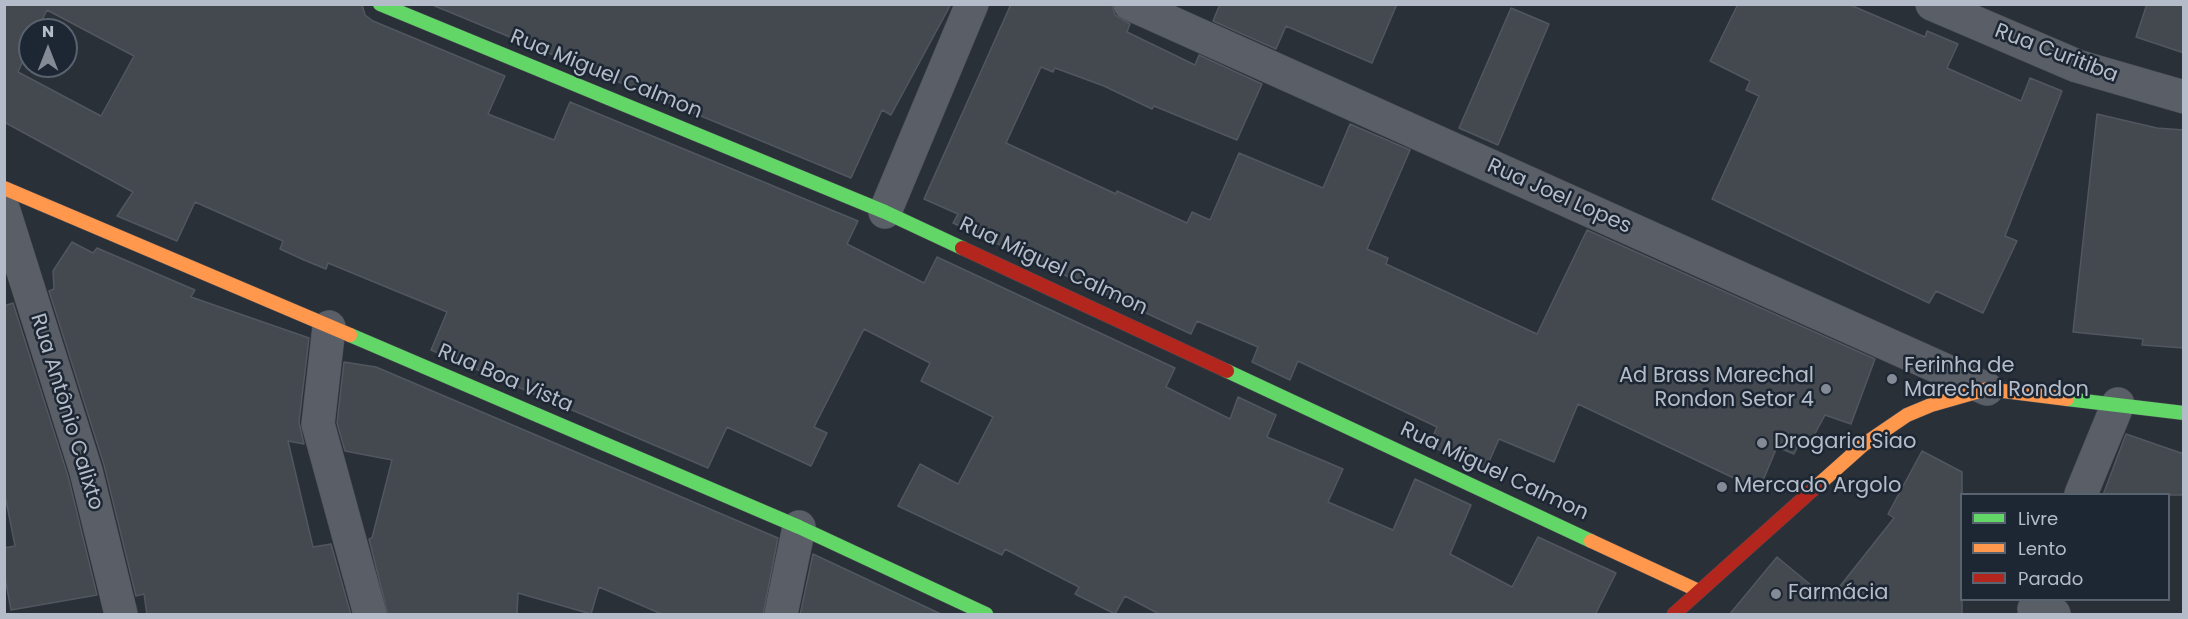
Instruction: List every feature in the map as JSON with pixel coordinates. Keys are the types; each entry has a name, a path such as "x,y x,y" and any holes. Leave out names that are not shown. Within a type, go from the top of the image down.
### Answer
{"street":[{"name":"Rua Miguel Calmon","path":"380,4 885,212 1699,591"},
{"path":"885,212 972,4"},
{"name":"Rua Joel Lopes","path":"1130,4 1988,388"},
{"name":"Rua Curitiba","path":"1932,4 2078,66 2184,97"},
{"name":"Rua Boa Vista","path":"4,188 799,527 986,615"},
{"name":"Rua Antônio Calixto","path":"4,211 86,471 120,615"},
{"path":"329,327 318,424 370,615"},
{"path":"1674,615 1863,445 1907,415 1931,405 1988,388 2184,413"},
{"path":"2082,493 2118,404"},
{"path":"781,615 799,527"}],"building":[{"path":"4,4 362,4 365,15 373,21 505,76 488,114 554,140 570,102 858,221 847,244 924,283 937,257 1175,368 1166,387 1230,419 1238,397 1276,415 1267,437 1343,469 1328,502 1393,530 1415,479 1471,505 1450,554 1512,587 1538,537 1616,573 1595,615 1161,615 1125,596 1115,614 1075,594 1079,587 1005,549 1002,555 898,506 920,464 958,484 993,417 921,381 930,363 864,329 814,427 827,433 811,466 727,427 708,468 431,350 447,312 328,263 326,269 304,260 280,249 283,241 195,202 177,241 117,216 133,192 4,122"},
{"path":"430,4 951,4 891,115 882,110 851,178"},
{"path":"1011,4 1112,4 1115,15 1130,24 1127,32 1195,65 1199,55 1262,84 1237,140 1154,106 1152,109 1104,86 1055,68 1053,72 1041,67 1006,143 1116,194 1117,191 1187,223 1192,212 1210,220 1239,153 1323,188 1350,124 1410,150 1367,249 1388,258 1386,264 1537,334 1587,230 1875,359 1851,424 1825,415 1811,441 1802,436 1794,454 1777,447 1759,490 1578,404 1554,462 1499,439 1485,471 1429,445 1437,427 1298,361 1290,380 1252,362 1258,347 1197,321 1191,334 953,223 958,214 924,199"},
{"path":"1220,4 1397,4 1372,63 1286,26 1276,49 1213,21"},
{"path":"1738,4 1848,4 1925,37 1927,31 1958,44 1947,68 2021,101 2030,78 2062,91 2005,236 2017,241 1983,313 1936,291 1929,303 1712,199 1759,96 1746,90 1750,81 1710,61"},
{"path":"2147,4 2184,4 2184,53 2136,37"},
{"path":"1511,8 1549,24 1498,145 1459,128"},
{"path":"2097,114 2157,128 2184,130 2184,348 2142,345 2143,339 2073,332"},
{"path":"72,242 93,253 97,248 195,290 191,297 309,338 299,422 304,444 288,441 313,547 331,544 351,615 147,615 144,594 136,596 104,465 49,291 54,289 53,271"},
{"path":"13,303 68,476 97,595 11,610 4,572 4,548 15,546 4,490 4,306"},
{"path":"344,362 376,367 778,538 763,615 664,615 599,587 591,614 518,593 517,615 388,615 369,539 372,538 392,460 345,451 337,423"},
{"path":"2126,434 2184,454 2184,495 2104,493"},
{"path":"1922,451 1962,472 1960,601 1962,601 1962,615 1729,615 1777,557 1829,600 1894,518 1888,514"},
{"path":"813,554 943,615 800,615"}],"traffic: fast":[{"path":"380,4 885,212 962,248"},
{"path":"350,335 799,527 986,614"},
{"path":"1227,371 1591,541"},
{"path":"2067,399 2184,413"}],"traffic: slow":[{"path":"4,188 350,335"},
{"path":"1817,486 1863,445 1907,415 1931,405 1987,389 2067,399"},
{"path":"1591,541 1699,591"}],"traffic: jam":[{"path":"962,248 1227,371"},
{"path":"1674,614 1817,486"}],"place":[{"name":"Ferinha de Marechal Rondon","path":"1892,379"},
{"name":"Ad Brass Marechal Rondon Setor 4","path":"1826,389"},
{"name":"Drogaria Siao","path":"1762,443"},
{"name":"Mercado Argolo","path":"1722,487"},
{"name":"Farmácia","path":"1776,594"}]}
